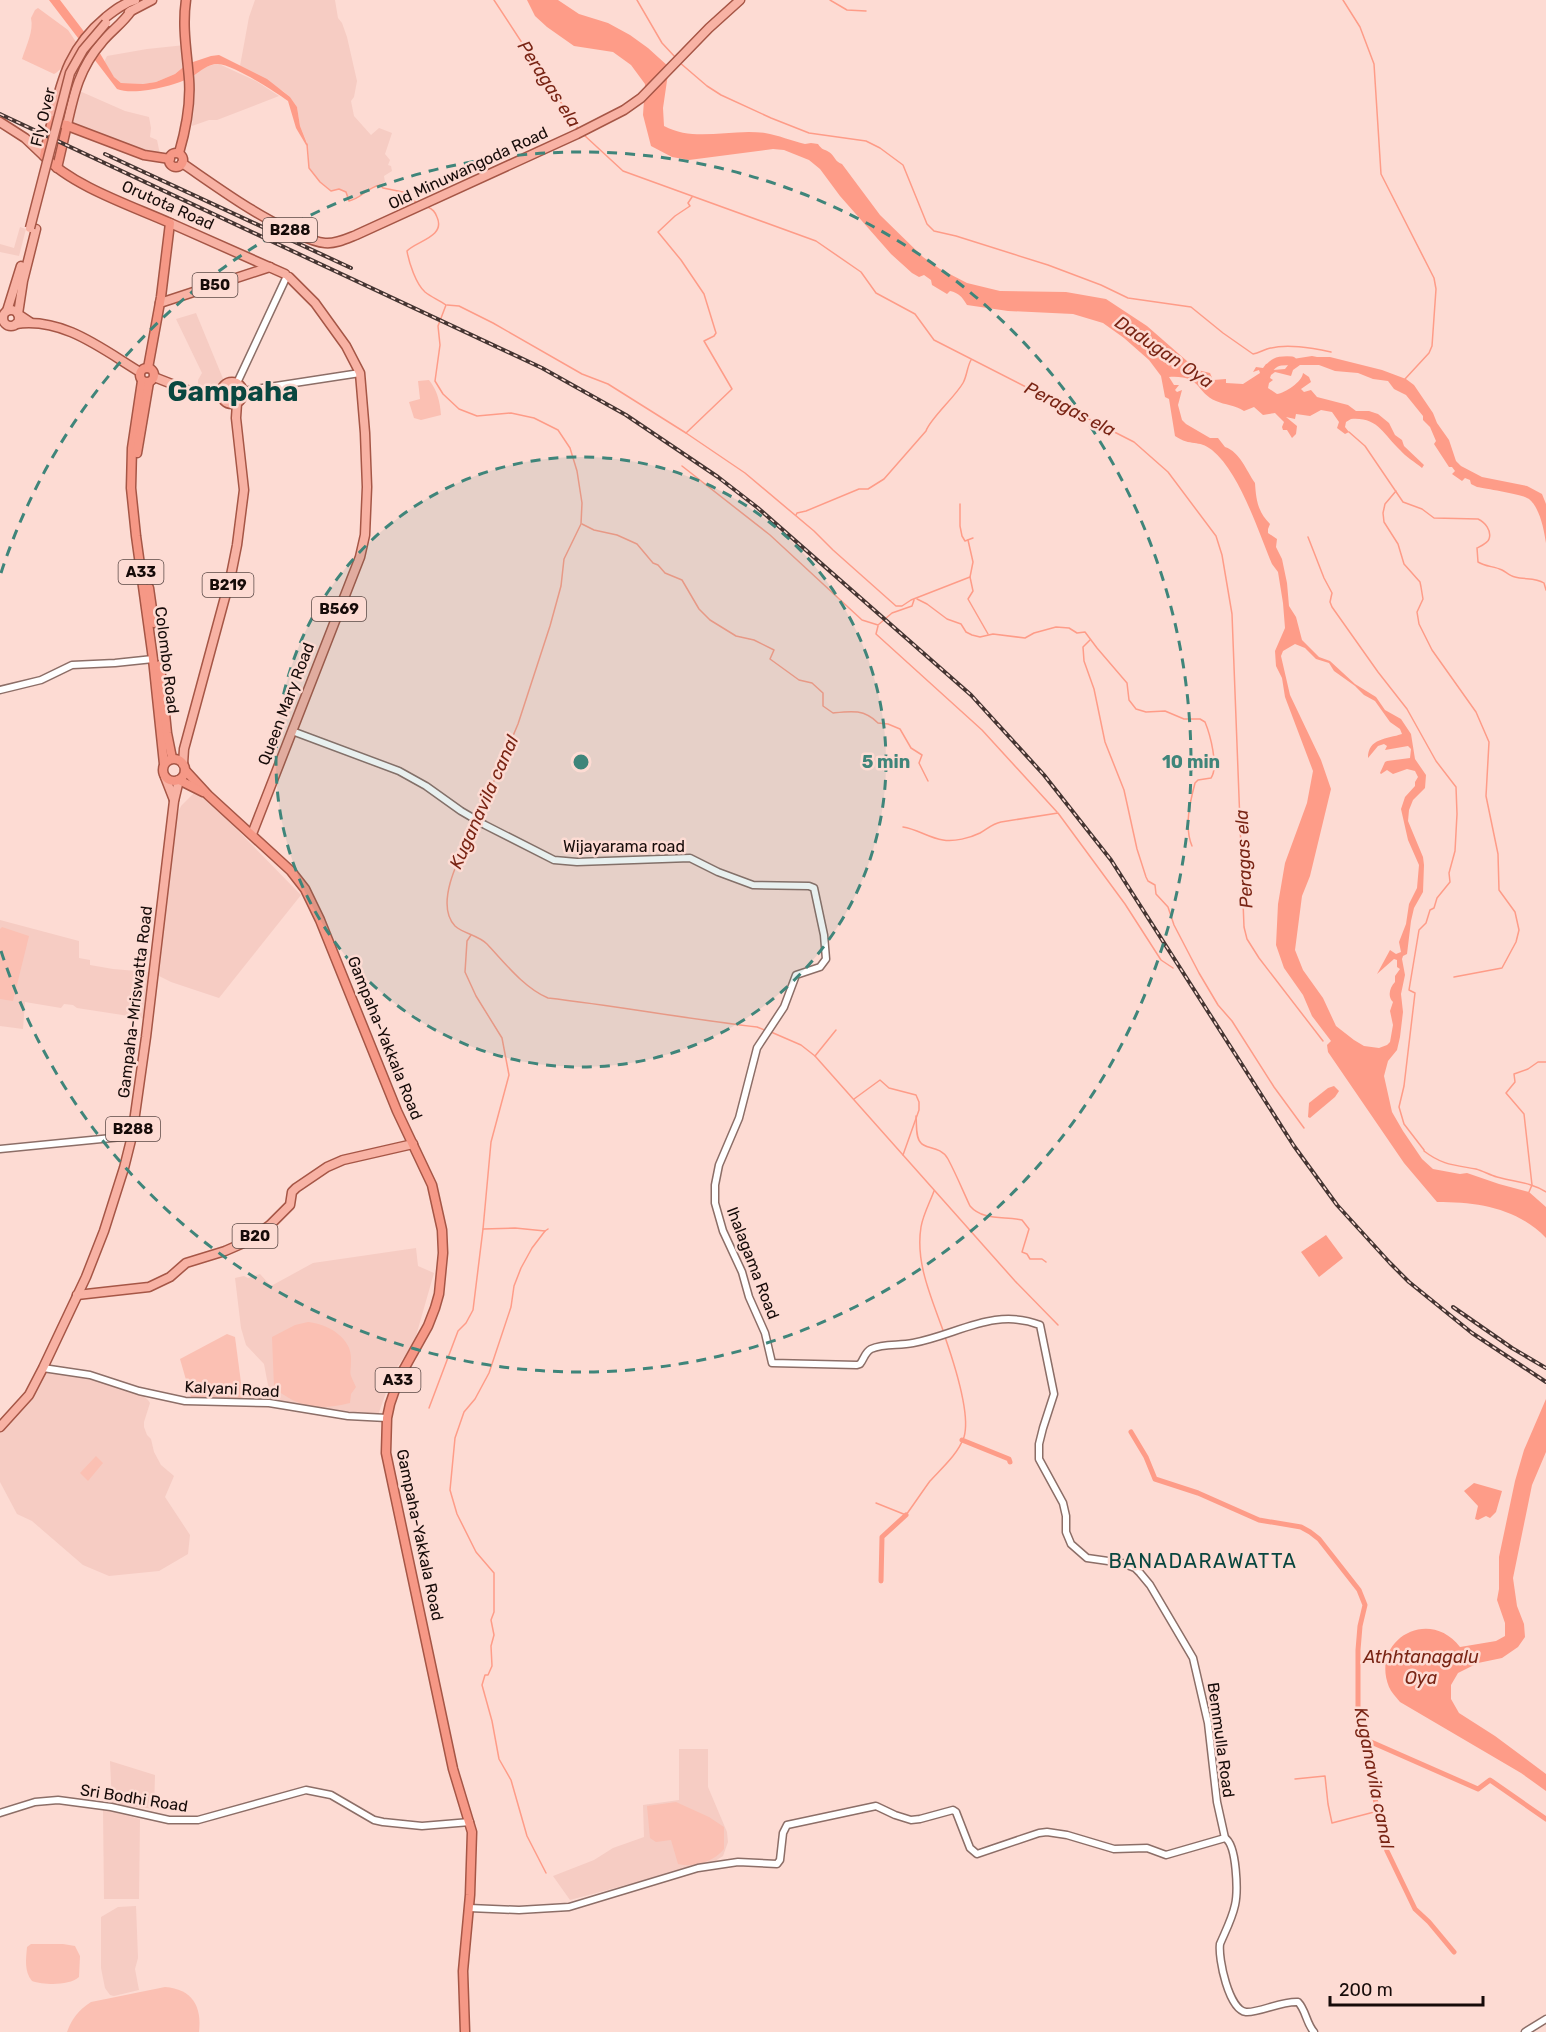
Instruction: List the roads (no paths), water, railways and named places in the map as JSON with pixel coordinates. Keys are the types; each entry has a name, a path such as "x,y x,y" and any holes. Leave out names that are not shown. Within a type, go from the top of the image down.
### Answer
{"highway":[{"path":"179,0 184,15"},
{"path":"179,153 188,116 189,81 184,15 186,0"},
{"path":"44,156 52,120 144,155 170,159"},
{"path":"57,168 67,125"},
{"path":"179,153 183,157 182,163 174,166 170,159 173,154 179,153"},
{"name":"Orutota Road","path":"44,156 57,168 83,184 170,223"},
{"name":"Colombo Road","path":"170,223 160,303 131,456 148,605 170,760"},
{"path":"170,760 184,767 179,780 173,781 165,777 163,772 170,760"},
{"name":"Gampaha-Yakkala Road","path":"184,767 208,795 291,871 305,889 320,920 385,1083 432,1185 439,1211 443,1253 435,1308 428,1326 399,1378 387,1418 386,1453 453,1769 470,1822 472,1860 463,1971 465,2032"},
{"name":"Gampaha-Yakkala Road","path":"179,780 208,795"}],"main road":[{"path":"108,25 136,0"},
{"path":"52,120 65,71 78,46 89,33 117,9 136,0"},
{"path":"108,25 152,0"},
{"name":"Old Minuwangoda Road","path":"182,163 219,190 262,216 304,237 322,243 345,240 624,111 644,95 709,28 740,0"},
{"path":"67,125 82,70 98,47 132,11"},
{"name":"Fly Over","path":"29,244 70,74 83,50 108,25"},
{"path":"0,122 25,138 44,156"},
{"name":"Orutota Road","path":"170,223 287,276"},
{"path":"16,324 19,319 29,244"},
{"path":"29,244 4,315 9,325 31,322"},
{"name":"B50","path":"160,303 270,267"},
{"name":"B569","path":"287,276 315,303 346,346 360,373"},
{"path":"4,315 15,311 31,322 68,330 147,376 195,393 221,393"},
{"name":"Queen Mary Road","path":"252,834 360,557 365,535 367,461 360,373"},
{"path":"226,383 237,383 243,391 242,397 232,403 223,400 222,387 226,383"},
{"name":"B219","path":"184,767 184,749 237,544 244,490 236,418 232,403"},
{"path":"170,760 184,749"},
{"name":"Gampaha-Mriswatta Road","path":"165,777 174,801"},
{"name":"Gampaha-Mriswatta Road","path":"0,1427 29,1395 77,1295 104,1231 132,1136 149,1017 174,801 179,780"},
{"name":"B20","path":"77,1295 140,1289 158,1283 170,1277 186,1263 248,1241 290,1205 292,1192 296,1188 327,1167 343,1160 413,1144"}],"street":[{"path":"237,383 287,276"},
{"path":"243,391 360,373"},
{"path":"0,690 41,680 72,665 156,658"},
{"name":"Wijayarama road","path":"292,731 399,771 485,825 554,860 577,862 690,858 717,872 753,885 812,886 824,935 826,959 820,968 796,975 784,1006 769,1027"},
{"name":"Ihalagama Road","path":"769,1027 754,1056 739,1118 719,1165 715,1185 716,1203 723,1231 742,1272 749,1297 765,1333 772,1363 857,1365 870,1349 912,1343 945,1333"},
{"path":"0,1149 132,1136"},
{"name":"Bemmulla Road","path":"945,1333 974,1324 1017,1318 1040,1325 1054,1394 1039,1444 1039,1459 1063,1503 1066,1532 1071,1544 1087,1558 1122,1563 1135,1568 1154,1592 1179,1638 1193,1658 1208,1723 1217,1802 1226,1838 1233,1850 1237,1893 1235,1906 1220,1944 1220,1960 1229,1990 1236,2005 1247,2012 1298,2002 1314,2032"},
{"name":"Kalyani Road","path":"43,1368 90,1376 139,1391 185,1401 269,1403 348,1416 387,1418"},
{"name":"Sri Bodhi Road","path":"0,1813 35,1802 58,1800 111,1807 169,1820 198,1820 306,1790 331,1795 374,1820 383,1822 422,1826 470,1822"},
{"path":"469,1908 519,1910 569,1907 698,1868 738,1862 777,1864 780,1860 784,1829 787,1825 876,1806 911,1820 952,1810 956,1812 970,1848 976,1854 1047,1832 1066,1835 1107,1848 1122,1850 1147,1848 1166,1855 1226,1838"},
{"path":"1525,2032 1546,2019"}],"water":[{"path":"49,0 60,0 98,50 114,77 121,83 156,82 175,74 187,64 219,55 267,79 290,97 297,107 300,126 308,146 296,128 288,101 254,79 225,65 211,65 186,80 155,89 124,91 117,89"},
{"path":"527,0 558,0 579,14 608,23 648,48 669,67 663,108 664,126 688,134 765,133 805,144 818,144 842,164 880,215 923,257 967,283 1000,291 1066,292 1106,299 1147,326 1187,361 1197,365 1198,370 1210,373 1213,380 1226,379 1226,383 1243,384 1260,373 1259,370 1253,372 1256,367 1263,368 1270,363 1273,370 1285,369 1289,364 1281,364 1280,361 1312,356 1330,357 1382,370 1406,379 1414,385 1449,440 1456,461 1461,466 1482,477 1527,486 1542,494 1546,504 1546,543 1539,513 1529,499 1477,487 1471,484 1470,480 1465,478 1462,481 1452,474 1455,471 1449,467 1434,444 1436,441 1430,427 1423,420 1423,416 1406,395 1394,389 1388,381 1373,379 1358,373 1335,371 1319,365 1300,365 1293,370 1291,376 1275,372 1271,375 1270,378 1273,380 1269,383 1268,388 1277,394 1284,392 1296,383 1303,373 1309,377 1311,382 1301,389 1304,392 1311,390 1317,397 1348,405 1356,411 1378,414 1389,423 1404,446 1424,465 1422,468 1402,453 1379,428 1368,421 1351,419 1346,422 1345,427 1349,432 1345,434 1337,428 1339,422 1332,412 1321,410 1310,416 1296,414 1295,419 1286,417 1297,426 1296,434 1292,438 1287,430 1283,430 1284,422 1275,413 1263,415 1254,407 1244,411 1210,398 1187,379 1169,377 1174,385 1179,385 1175,390 1177,392 1182,390 1178,405 1182,420 1210,438 1218,438 1225,447 1239,457 1255,483 1258,505 1270,524 1268,533 1277,539 1276,547 1282,559 1289,606 1296,617 1302,640 1319,657 1330,661 1355,684 1376,697 1385,710 1401,719 1411,734 1415,759 1426,775 1425,788 1413,800 1409,810 1408,821 1423,857 1423,892 1414,908 1407,954 1402,959 1405,975 1401,994 1403,1012 1400,1037 1397,1050 1388,1061 1384,1076 1392,1112 1422,1159 1433,1169 1460,1174 1467,1173 1529,1192 1546,1207 1546,1238 1535,1228 1510,1213 1482,1205 1437,1202 1404,1163 1328,1052 1327,1045 1331,1041 1312,1016 1303,995 1284,968 1276,945 1278,904 1285,863 1307,803 1313,771 1285,697 1282,678 1276,666 1275,651 1285,628 1278,572 1272,564 1240,487 1222,460 1207,447 1175,436 1169,399 1165,397 1161,376 1149,360 1103,323 1073,314 1008,311 967,305 956,293 950,291 947,294 932,285 931,280 924,275 919,277 912,273 891,254 840,196 820,169 809,160 784,150 773,149 689,160 672,157 651,146 643,115 645,84 631,65 613,52 574,46 535,16","holes":["1295,644 1305,648 1316,659 1329,663 1334,671 1375,701 1390,722 1400,729 1402,734 1375,743 1369,751 1368,758 1378,746 1384,744 1387,746 1385,750 1408,746 1411,749 1410,758 1387,761 1380,773 1387,770 1393,774 1407,769 1415,771 1418,777 1415,786 1405,797 1401,809 1408,840 1419,865 1417,888 1409,904 1406,924 1399,942 1401,952 1396,954 1390,950 1377,974 1394,959 1397,960 1397,967 1400,969 1390,992 1393,1002 1390,1011 1393,1025 1390,1042 1379,1048 1364,1046 1336,1026 1323,998 1303,970 1295,950 1302,896 1310,876 1331,789 1321,760 1290,695 1281,656 1283,651"]},
{"path":"1334,1086 1339,1091 1335,1097 1310,1118 1308,1117 1309,1103"},
{"path":"1326,1235 1343,1258 1319,1277 1301,1252"},
{"name":"Athhtanagalu Oya","path":"1546,1399 1546,1452 1532,1485 1513,1578 1525,1637 1518,1647 1502,1658 1478,1663 1458,1673 1451,1685 1451,1699 1459,1713 1495,1736 1546,1774 1546,1791 1521,1773 1400,1702 1389,1687 1385,1670 1388,1655 1395,1643 1406,1634 1419,1629 1433,1629 1447,1635 1460,1647 1496,1641 1505,1636 1505,1623 1497,1600 1499,1557 1524,1450"},
{"path":"1474,1483 1502,1491 1496,1512 1490,1518 1486,1516 1475,1519 1478,1506 1464,1491"}],"waterway":[{"name":"Peragas ela","path":"494,0 579,130"},
{"path":"637,0 662,43 676,58"},
{"path":"830,0 847,10 866,11"},
{"path":"1343,0 1360,27 1374,64 1381,174 1434,278 1436,289 1432,346 1429,353 1405,379"},
{"path":"679,62 721,95 771,118 809,133 866,141 880,148 903,165 927,224 934,231 1048,265 1128,298 1191,307 1253,354 1282,346 1331,352"},
{"name":"Peragas ela","path":"584,135 623,171 816,241 861,272 876,293 915,314 934,340 1134,442 1168,472 1216,536 1222,555 1232,614 1244,927 1247,939 1323,1041"},
{"path":"307,144 309,168 331,191 339,189 346,192 349,201 380,185 383,188 403,192 417,203"},
{"path":"692,197 688,203 690,206 658,232 704,294 716,333 704,341 732,389 686,433 745,473 814,531 896,606 902,606 911,600 970,577"},
{"path":"427,207 436,215 439,224 437,229 429,238 407,251 413,273 419,284 427,294 446,305 438,326 440,345 435,381 443,394 459,409 477,416 511,413 534,418 558,430 570,448 577,471 582,503 581,524 564,559 561,586 550,626 518,724 478,819"},
{"path":"447,305 459,306 582,374 608,384 686,433"},
{"path":"796,515 859,489 868,489 884,479 959,389 971,360"},
{"name":"Dadugan Oya","path":"1265,375 1276,363 1292,361"},
{"path":"1349,432 1365,446 1403,502 1422,509 1434,518 1481,520 1490,536 1487,542 1477,548 1478,562 1519,578 1541,581 1546,590"},
{"path":"682,466 770,535 862,620 878,625 892,613 912,606 914,600"},
{"path":"1396,491 1385,504 1384,522 1398,544 1404,564 1420,582 1423,599 1417,612 1419,624 1432,650 1476,712 1489,742 1486,796 1498,854 1499,890 1515,912 1519,930 1516,942 1502,968 1454,977"},
{"path":"960,504 962,536 965,541 973,538"},
{"path":"582,524 637,544 665,573 682,580 699,609 710,620 736,636 754,640 774,650 770,659 799,680 812,683 823,693 823,706 833,713 862,713 878,723 900,729 911,748 922,755 919,763 928,781"},
{"path":"1308,537 1332,593 1330,602 1332,607 1407,709 1436,761 1456,787 1455,851 1449,873 1450,882 1437,898 1426,923 1419,930 1409,990 1415,993 1404,1086 1399,1107 1404,1124 1424,1151 1437,1159 1448,1164 1476,1169 1497,1177 1528,1184 1546,1192"},
{"path":"968,540 973,562 970,577 973,591 968,599 988,634"},
{"path":"917,599 947,619 961,624 966,632 980,637 993,634 1025,638 1056,627 1069,628 1077,633 1085,632 1127,683 1129,700 1136,709 1146,712 1165,711 1184,719 1200,719 1205,722 1211,742 1214,766 1211,778 1198,780 1195,783 1188,823 1192,846"},
{"path":"878,626 876,634 982,730 1057,812"},
{"path":"1090,640 1083,647 1084,661 1094,689 1105,742 1124,790 1137,849 1146,877 1155,885 1156,894 1168,907 1174,925 1218,1005 1232,1021 1274,1087 1304,1128"},
{"path":"903,827 938,839 952,840 976,835 1001,822 1058,813 1125,904 1161,960 1173,968"},
{"name":"Kuganavila canal","path":"476,823 453,874 447,903 449,916 459,929 487,944 515,974 539,994 548,998 757,1027 767,1031"},
{"path":"471,935 467,941 465,972 476,996 502,1038 509,1075 491,1142 483,1229"},
{"path":"836,1030 815,1056 1015,1281 1058,1325"},
{"path":"771,1032 801,1045 815,1056"},
{"path":"1529,1192 1532,1185 1524,1114 1506,1093 1515,1082 1514,1074 1538,1062 1546,1062"},
{"path":"854,1099 880,1080 889,1088 916,1095 919,1110 903,1155"},
{"path":"916,1116 919,1140 923,1145 945,1155 970,1206 987,1216 1022,1220 1029,1229 1022,1252 1030,1259 1042,1259 1046,1262"},
{"path":"934,1191 922,1222 920,1254 926,1281 944,1333"},
{"path":"429,1408 458,1331 466,1323 473,1310 483,1229 515,1228 545,1231 548,1229"},
{"path":"545,1231 521,1268 514,1286 511,1307 489,1373 475,1399 464,1412 455,1438 450,1490 457,1514 476,1552 494,1573 494,1612 491,1620 494,1635 491,1646 492,1666 488,1675 485,1675 482,1685 499,1759 511,1780 527,1836 546,1873"},
{"path":"876,1503 906,1515 930,1481 954,1455 964,1437 966,1427 963,1401 945,1337"},
{"name":"Kuganavila canal","path":"1131,1432 1146,1457 1155,1479 1198,1493 1259,1520 1301,1527 1319,1539 1359,1590 1365,1605 1358,1650 1358,1714 1387,1851 1415,1909 1454,1952"},
{"path":"962,1440 1009,1459 1010,1462"},
{"path":"881,1581 882,1537 906,1515"},
{"path":"1362,1738 1478,1789 1490,1780 1546,1819"},
{"path":"1295,1779 1325,1776 1332,1823 1378,1811"}],"railway":[{"path":"0,114 542,368 626,415 718,477 758,508 971,695 1044,775 1111,860 1294,1146 1337,1205 1409,1282 1472,1333 1546,1382"},
{"path":"105,154 351,268"},
{"path":"1453,1307 1512,1348 1546,1368"}],"district":[{"name":"Gampaha","path":"233,391"},
{"name":"BANADARAWATTA","path":"1203,1561"}]}
